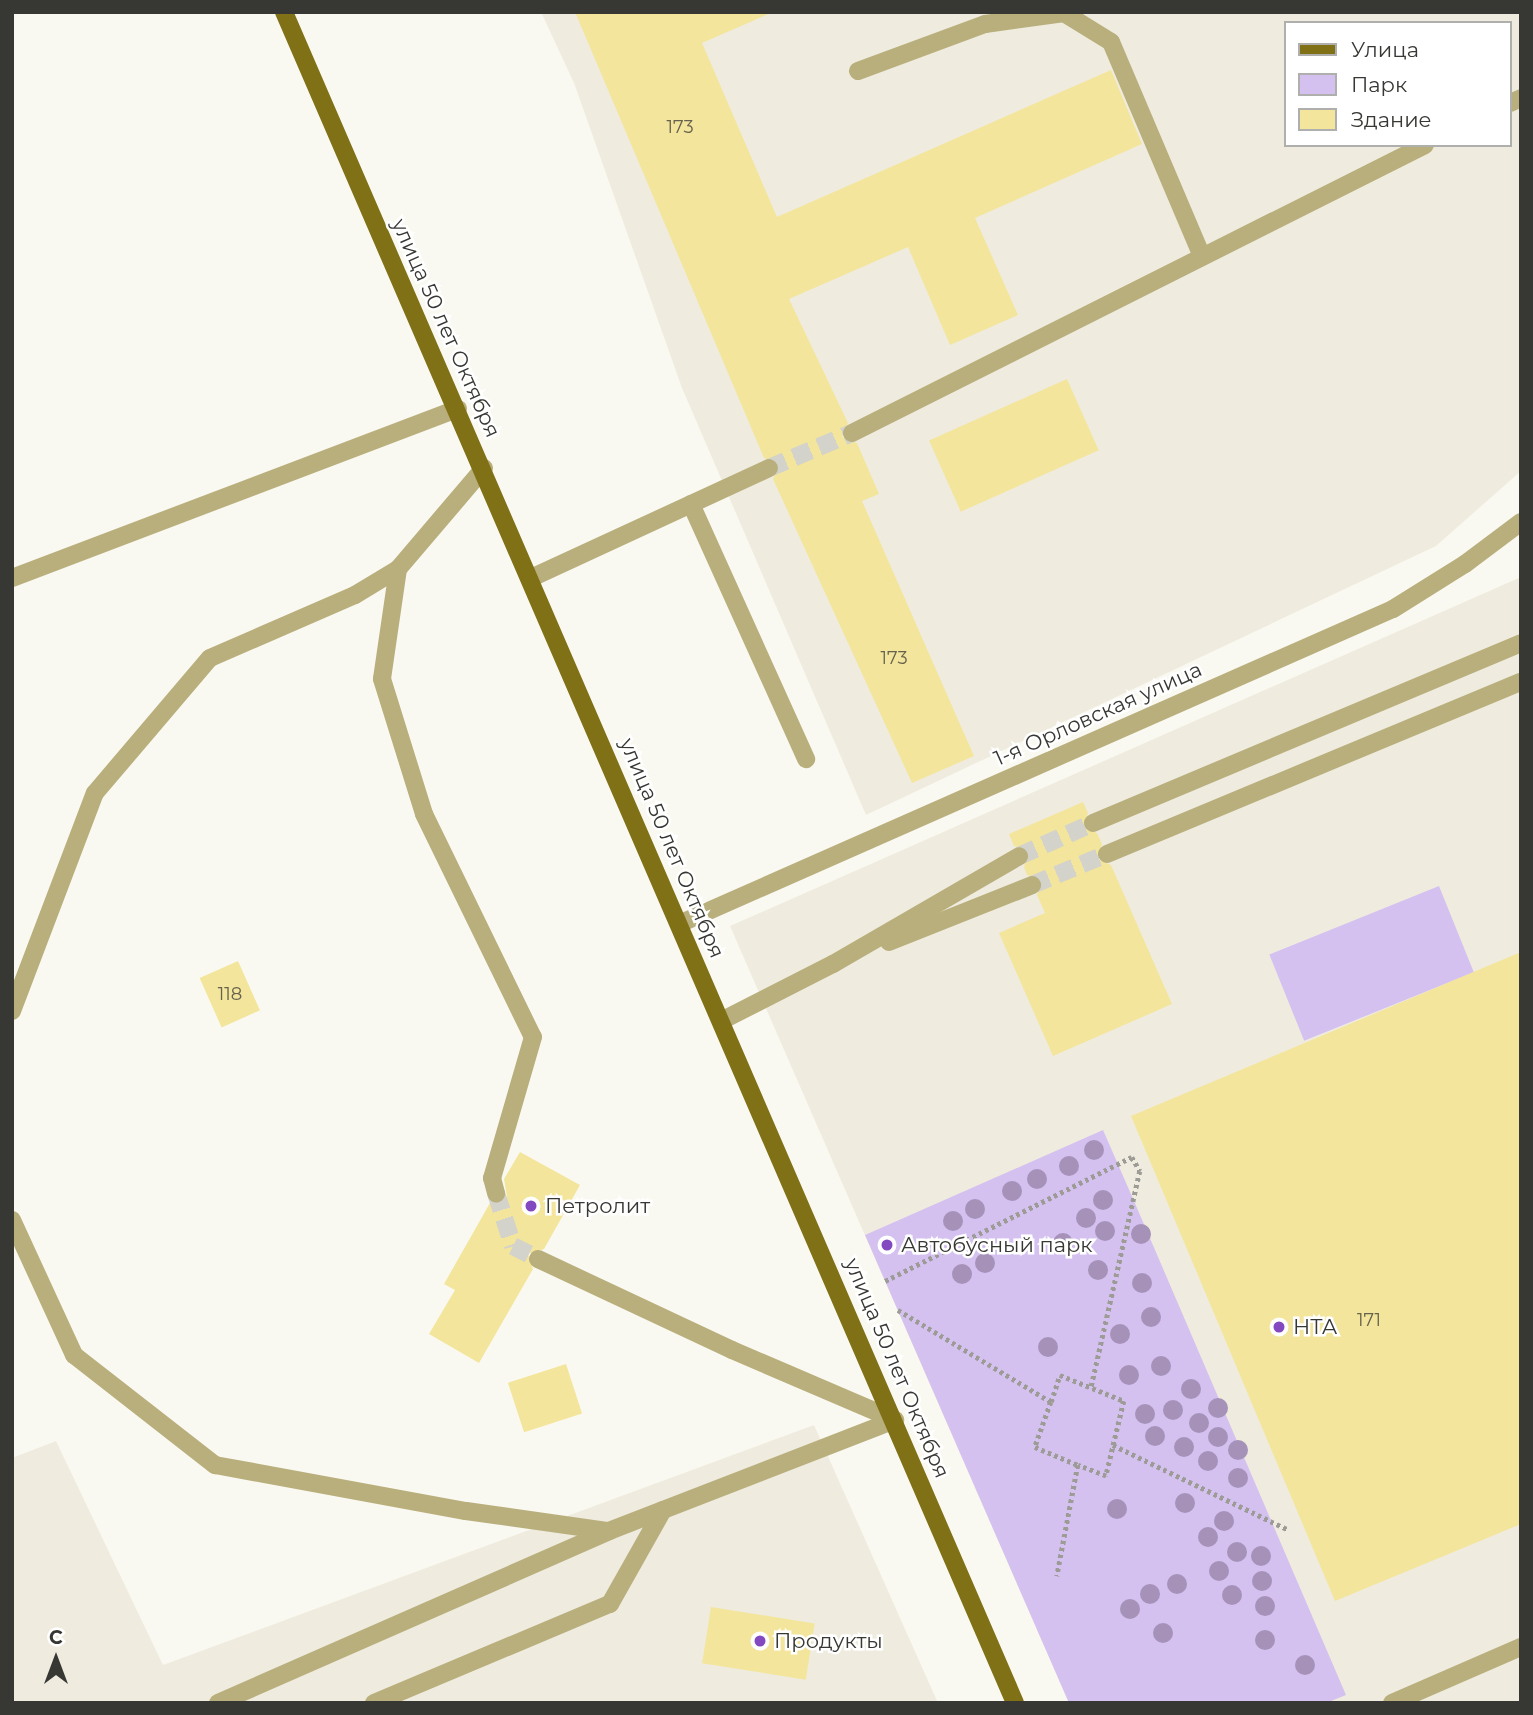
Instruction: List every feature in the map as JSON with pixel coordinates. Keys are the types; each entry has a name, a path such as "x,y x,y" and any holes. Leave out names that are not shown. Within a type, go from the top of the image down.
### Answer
{"main road":[{"name":"улица 50 лет Октября","path":"284,12 484,468 1015,1703"}],"street":[{"path":"858,71 985,24 1064,13 1111,42 1202,256"},
{"path":"852,433 1421,147"},
{"path":"12,578 458,409"},
{"path":"12,1011 95,793 210,658 355,595 398,569 484,468"},
{"path":"531,578 769,468"},
{"path":"691,504 806,759"},
{"name":"1-я Орловская улица","path":"679,924 1393,609 1465,564 1521,522"},
{"path":"398,569 382,679 424,814 533,1037 492,1178 496,1193"},
{"path":"1093,824 1521,643"},
{"path":"1107,854 1521,682"},
{"path":"721,1021 834,964 1019,856"},
{"path":"834,964 1032,885"},
{"path":"12,1220 74,1355 215,1465 466,1511 609,1531"},
{"path":"538,1259 732,1350 895,1420"},
{"path":"218,1703 609,1531 895,1420"},
{"path":"374,1703 610,1604 663,1510"},
{"path":"1392,1703 1521,1647"}],"path":[{"path":"886,1281 1132,1157 1140,1171 1091,1388"},
{"path":"898,1310 1051,1402"},
{"path":"1060,1375 1091,1388 1124,1401 1106,1476 1035,1447 1060,1375"},
{"path":"1113,1445 1289,1530"},
{"path":"1057,1576 1078,1465"}],"shaded area":[{"path":"541,12 1521,12 1521,471 1436,546 866,815 682,388 574,83"},
{"path":"1521,577 1521,1703 1069,1703 730,926"},
{"path":"814,1425 938,1703 12,1703 12,1458 56,1441 163,1665"}],"green space":[{"path":"1439,886 1474,972 1304,1041 1269,955"},
{"path":"1103,1130 1346,1695 1326,1703 1069,1703 865,1235"}],"building":[{"path":"575,12 773,12 702,43 777,217 1111,70 1142,144 975,218 1018,315 950,345 908,247 789,299 848,423 842,437 857,443 879,494 862,501 974,756 912,783 773,479 780,464 764,458"},
{"path":"1067,379 1099,450 961,512 929,440"},
{"path":"1083,802 1088,813 1083,828 1097,833 1102,844 1097,859 1111,865 1172,1004 1053,1056 999,933 1045,913 1037,895 1042,880 1027,875 1024,867 1029,851 1014,846 1009,834"},
{"path":"1521,952 1521,1524 1335,1601 1131,1116"},
{"path":"238,961 260,1010 222,1027 200,978"},
{"path":"520,1152 580,1185 544,1249 528,1254 533,1269 479,1363 429,1334 455,1290 444,1284 490,1203 500,1204 507,1197 504,1179"},
{"path":"566,1364 582,1413 524,1432 508,1383"},
{"path":"711,1607 815,1623 806,1680 702,1663"}],"tunnel":[{"path":"769,468 852,433"},
{"path":"1019,856 1093,823"},
{"path":"1032,885 1107,854"},
{"path":"496,1193 513,1246 538,1259"}],"place":[{"name":"Петролит","path":"531,1206"},
{"name":"Автобусный парк","path":"887,1245"},
{"name":"НТА","path":"1279,1327"},
{"name":"Продукты","path":"760,1641"}]}
